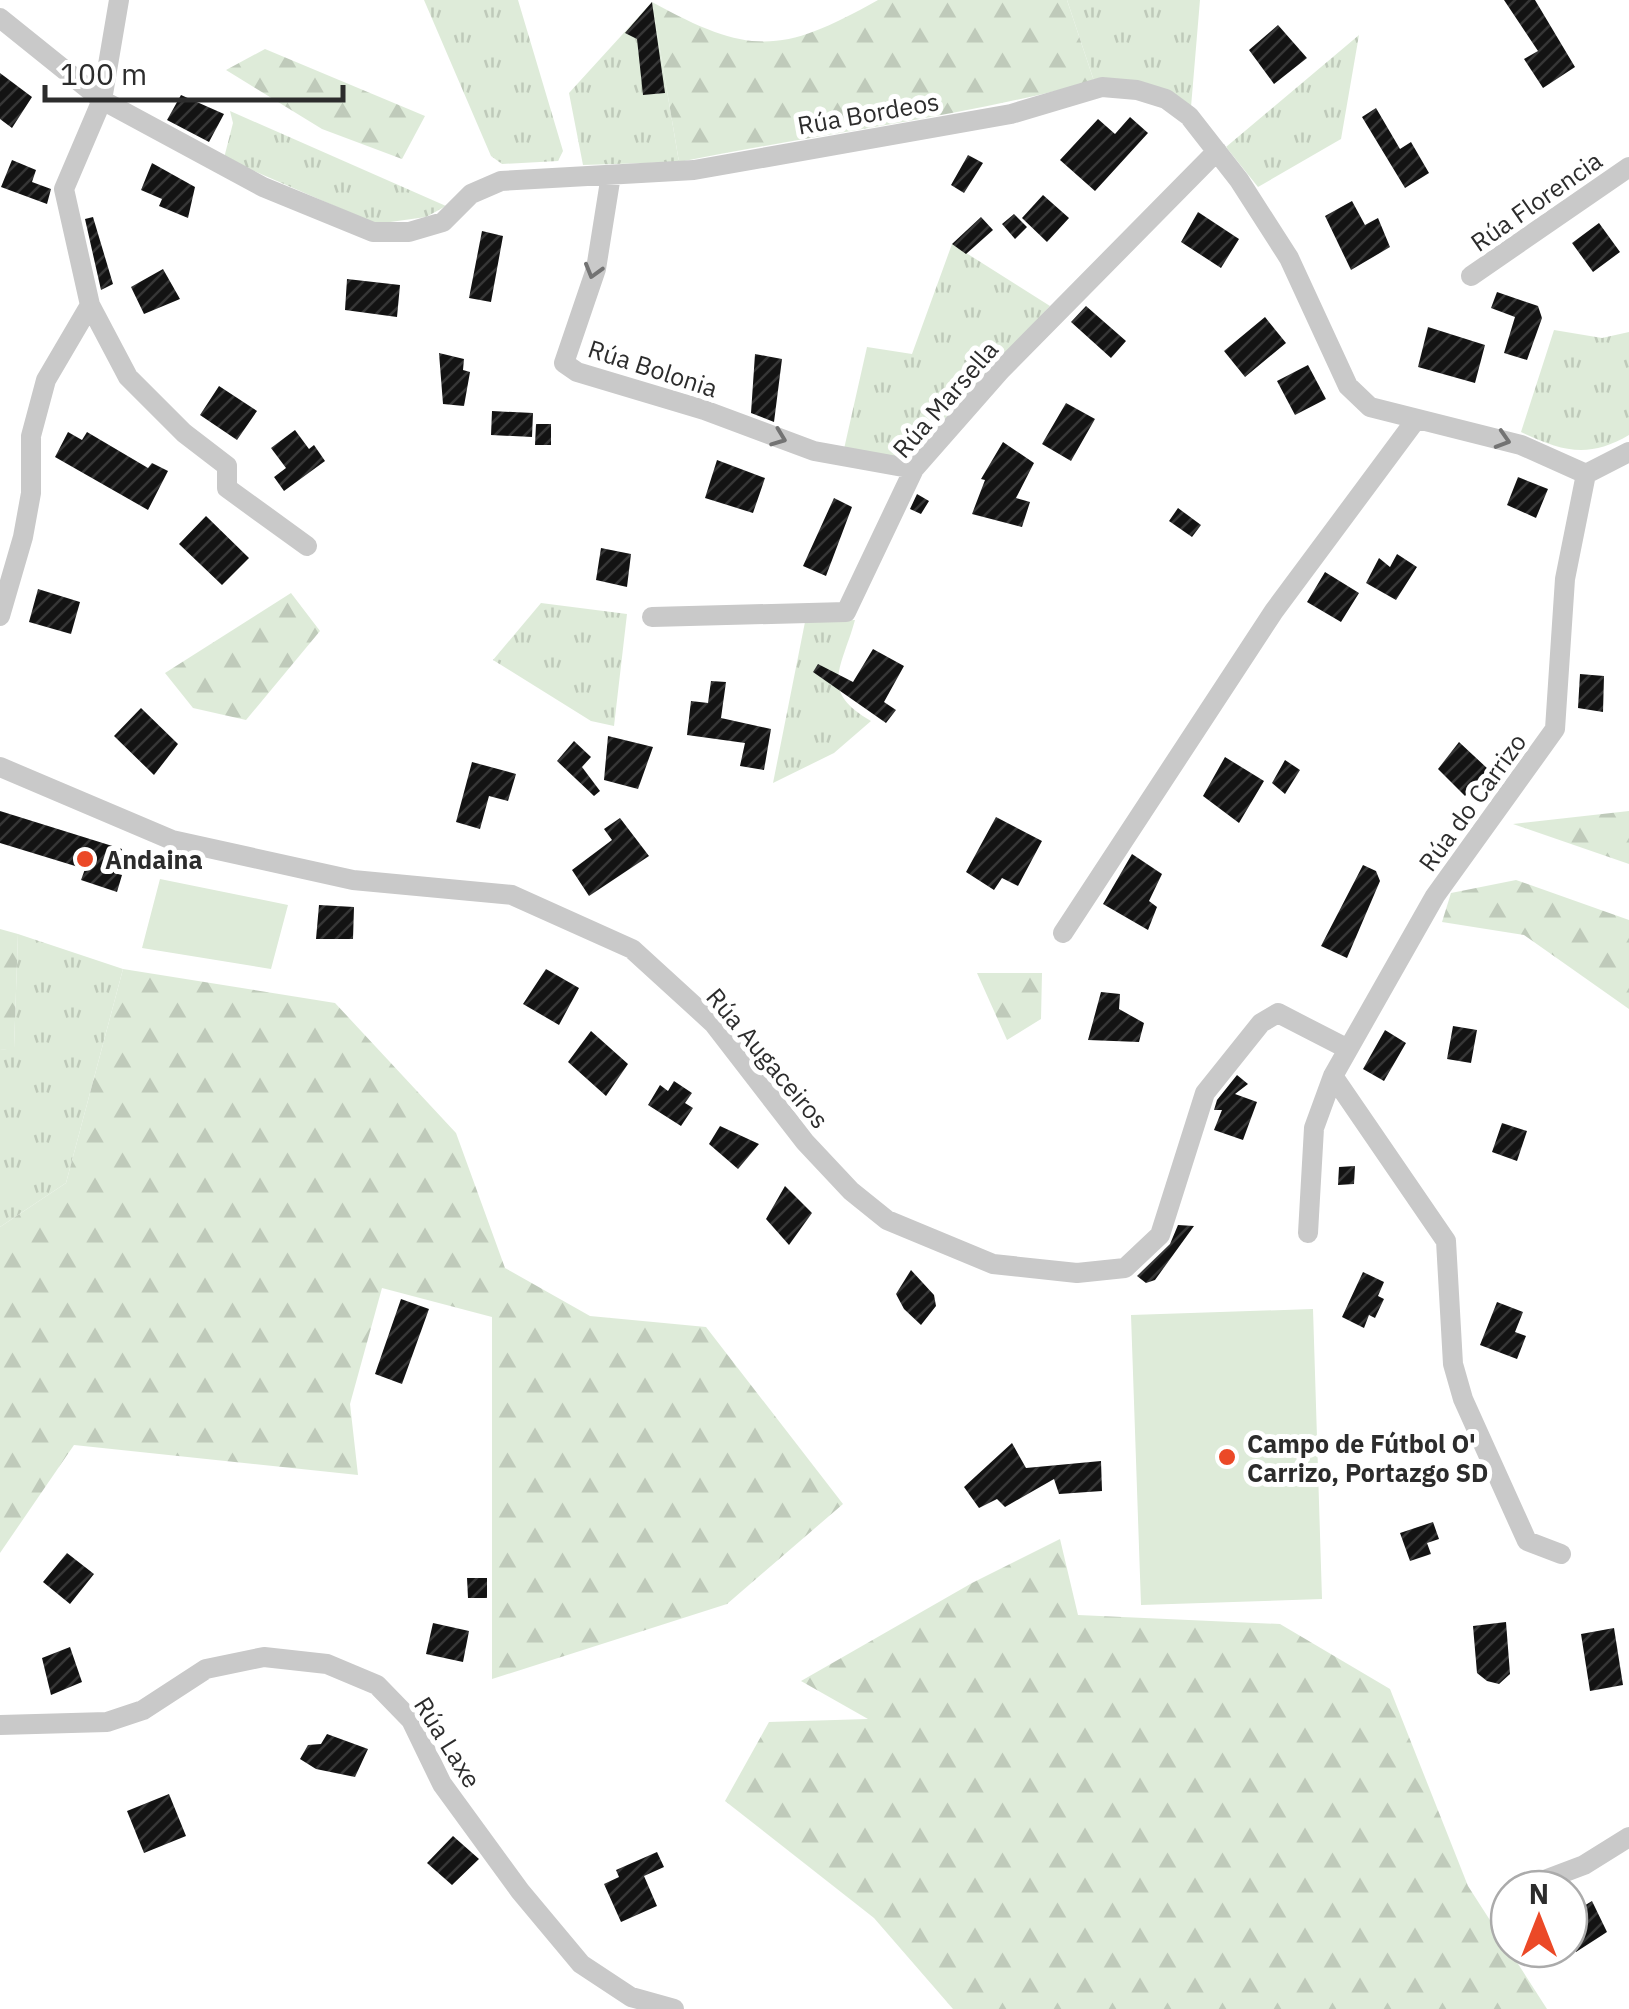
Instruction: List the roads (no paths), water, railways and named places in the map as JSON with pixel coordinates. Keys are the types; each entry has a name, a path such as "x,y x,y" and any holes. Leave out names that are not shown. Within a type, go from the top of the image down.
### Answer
{"street":[{"path":"120,0 102,100 64,189 90,305 128,377 184,433 227,466 227,488 307,546"},
{"name":"Rúa Bordeos","path":"0,18 102,100 263,187 373,232 409,232 443,222 471,194 501,180 694,170 1011,114 1102,88 1136,90 1166,99 1190,116 1216,151 1289,258 1348,386 1370,407 1414,422 1477,432 1586,474"},
{"name":"Rúa Marsella","path":"652,618 846,612 914,470 1001,370 1216,151"},
{"name":"Rúa Florencia","path":"1471,276 1629,166"},
{"name":"Rúa Bolonia","path":"610,175 596,269 564,363 577,372 704,410 814,451 914,470"},
{"path":"0,616 24,537 31,492 31,436 46,380 90,305"},
{"path":"1063,933 1274,611 1414,422"},
{"path":"1586,474 1629,452"},
{"name":"Rúa do Carrizo","path":"1308,1233 1314,1128 1332,1076 1435,896 1555,730 1564,579 1586,474"},
{"name":"Rúa Augaceiros","path":"0,767 172,840 353,880 512,896 632,949 712,1023 805,1142 850,1190 887,1220 993,1264 1077,1273 1125,1268 1160,1235 1205,1093 1261,1023 1278,1013 1348,1049"},
{"path":"1332,1076 1446,1240 1453,1364 1463,1400 1526,1541 1561,1554"},
{"name":"Rúa Laxe","path":"0,1725 107,1722 143,1710 206,1670 264,1657 326,1664 376,1685 411,1720 442,1784 582,1964 632,1996 674,2009"},
{"path":"1573,1869 1629,1837"}],"place":[{"name":"Andaina","path":"85,859"},
{"name":"Campo de Fútbol O' Carrizo, Portazgo SD","path":"1227,1457"}]}
